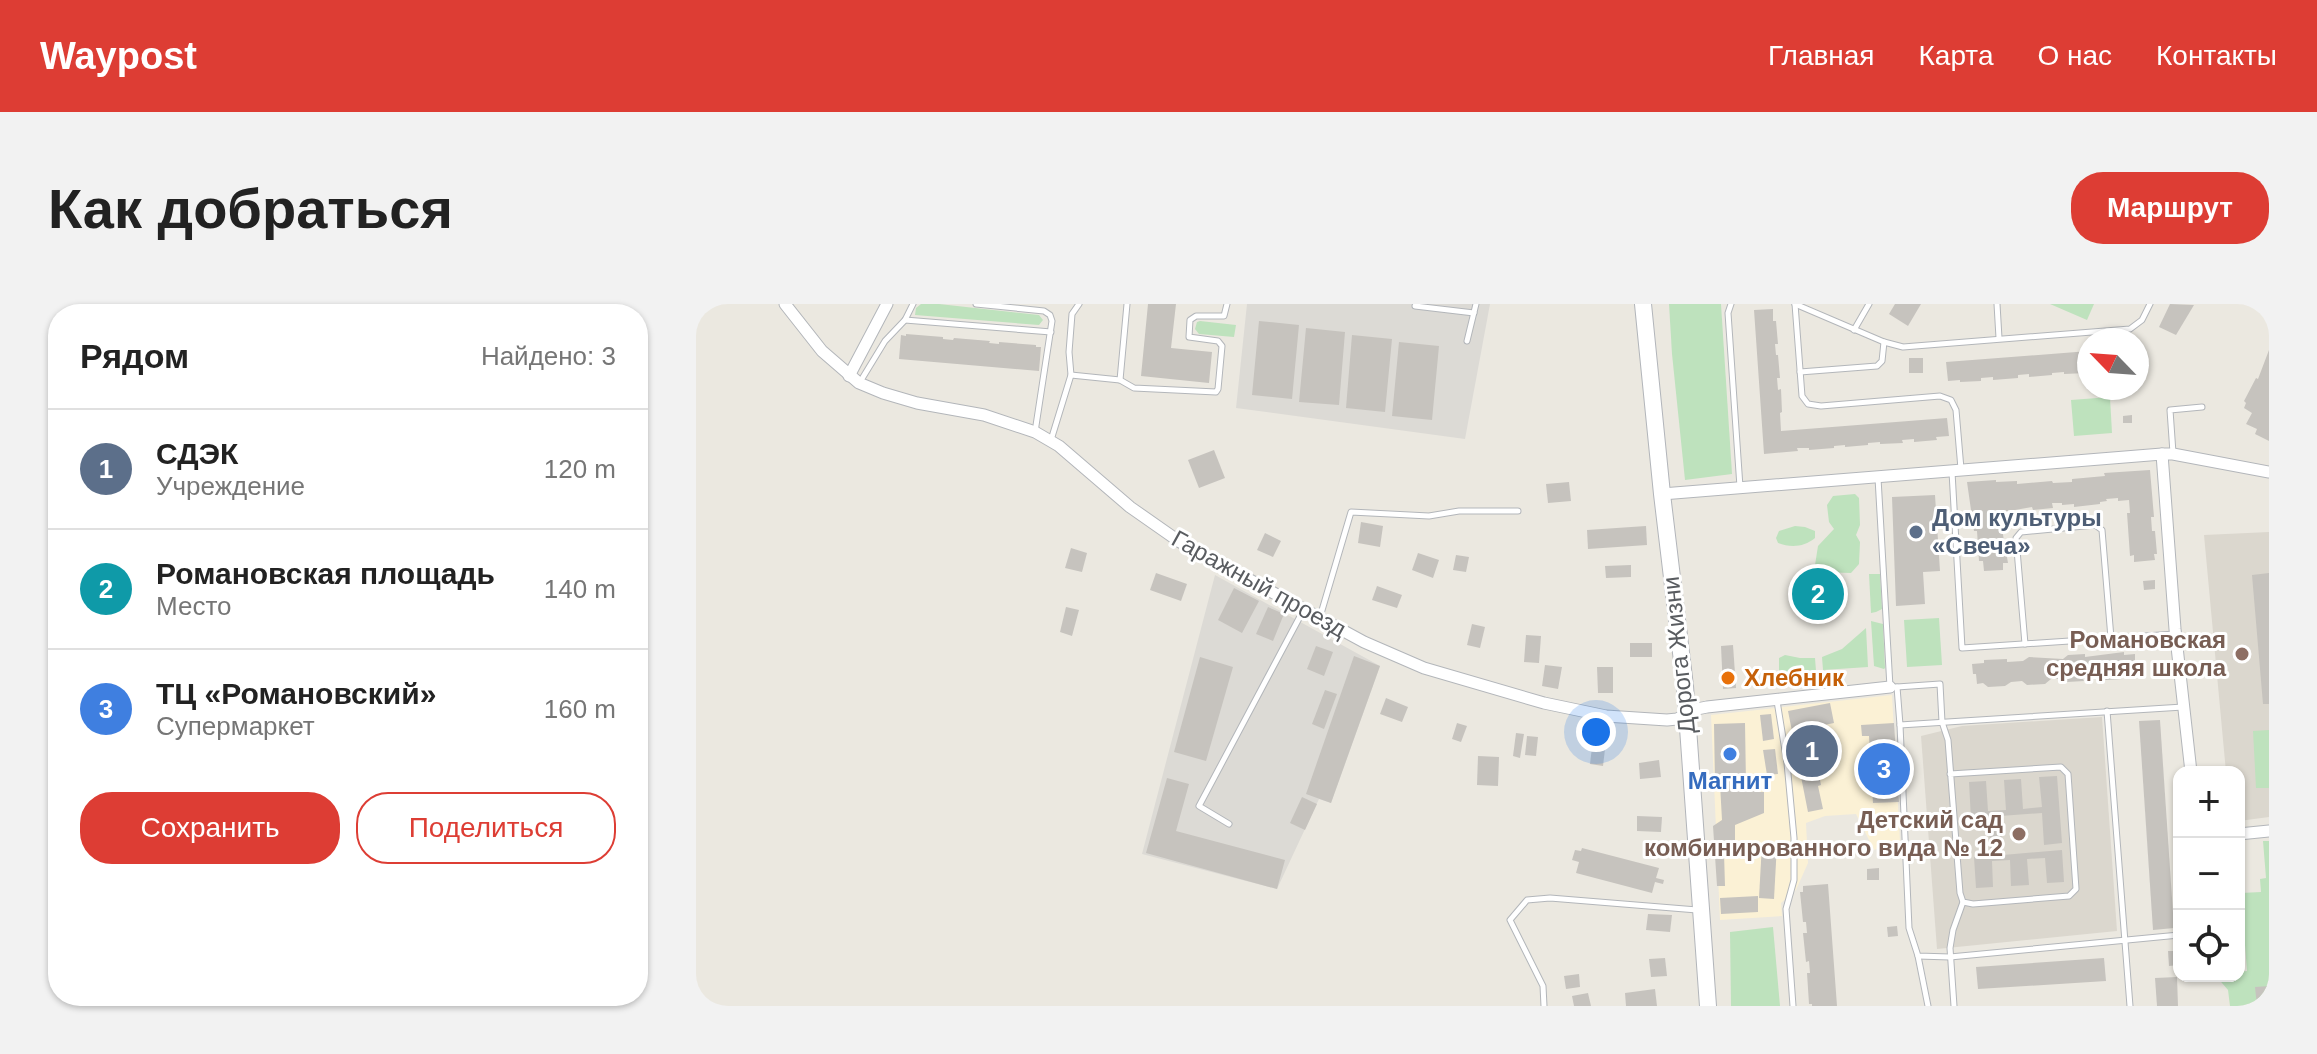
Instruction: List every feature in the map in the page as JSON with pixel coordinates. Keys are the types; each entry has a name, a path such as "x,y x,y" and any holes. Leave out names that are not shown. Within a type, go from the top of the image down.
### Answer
{"main road":[{"name":"Дорога Жизни","path":"1643,304 1687,714 1708,1006"}],"street":[{"path":"785,304 822,351 854,379 887,304"},
{"name":"Гаражный проезд","path":"854,379 883,393 917,403 984,415 1051,440 1130,507 1180,542 1364,642 1424,668 1544,703 1606,716 1650,721 1677,719 1707,707 1894,687"},
{"path":"1662,494 2168,454 2269,472"},
{"path":"2168,454 2176,634 2190,766"},
{"path":"2245,833 2269,831"}],"lane":[{"path":"854,379 905,320 913,304"},
{"path":"976,304 1045,308 1050,315 1051,332 1035,432"},
{"path":"1051,440 1071,375 1072,314 1079,304"},
{"path":"1120,380 1127,304"},
{"path":"1071,375 1120,380 1134,388 1216,392 1222,346 1218,341 1189,337 1190,320 1196,316 1220,318 1226,313 1227,304"},
{"path":"1467,341 1476,304"},
{"path":"1731,304 1728,313 1740,488"},
{"path":"2150,304 2142,320 2130,329 1903,347 1795,304 1802,396 1808,404 1821,406 1940,396 1951,400 1956,410 1962,648 2176,634"},
{"path":"1854,330 1869,304"},
{"path":"1997,304 1999,338"},
{"path":"1415,306 1474,313"},
{"path":"905,320 1051,332"},
{"path":"1800,372 1877,366 1882,361 1884,342"},
{"path":"2168,454 2170,410 2202,407"},
{"path":"1878,477 1894,687 1900,725 1909,928 1928,1006"},
{"path":"1320,617 1351,512 1429,516 1459,511 1518,511"},
{"path":"2025,644 2016,538 2021,532 2095,525 2102,530 2111,638"},
{"path":"1229,824 1199,806 1304,608"},
{"path":"1894,687 1940,684 1963,902 1953,930 1950,957 1954,1006"},
{"path":"1777,700 1794,838 1794,880 1786,909 1793,1006"},
{"path":"1900,725 2184,707"},
{"path":"2107,711 2130,1006"},
{"path":"1950,774 2061,767 2068,774 2076,889 2069,896 1973,904 1963,902"},
{"path":"1544,1006 1543,986 1510,920 1527,900 1550,898 1699,910"},
{"path":"1918,956 1950,957 2173,936"}],"shaded area":[{"path":"1247,304 1490,304 1465,439 1236,408"},
{"name":"Романовская средняя школа","path":"2269,532 2269,817 2245,820 2245,766 2225,766 2204,535"},
{"path":"1215,575 1380,666 1331,803 1319,799 1277,889 1142,854"},
{"path":"1892,695 1900,841 1874,850 1856,814 1825,816 1806,823 1808,863 1796,890 1781,903 1782,916 1720,920 1711,715"},
{"name":"Детский сад комбинированного вида № 12","path":"2102,717 2117,931 1937,949 1921,736 1962,726"}],"green space":[{"path":"921,304 1039,315 1043,320 1039,325 915,315 916,308"},
{"path":"1669,304 1721,304 1732,474 1685,480"},
{"path":"2050,304 2094,304 2087,320"},
{"path":"1200,321 1236,325 1234,337 1199,334 1195,329"},
{"path":"2071,400 2110,400 2112,433 2074,436"},
{"path":"1855,494 1859,498 1860,525 1856,535 1860,542 1859,564 1851,573 1822,572 1815,565 1818,546 1834,529 1829,522 1827,505 1833,496"},
{"path":"1795,526 1815,531 1815,538 1797,546 1778,543 1776,538 1779,531"},
{"path":"1869,574 1880,574 1882,609 1871,613"},
{"path":"1939,618 1942,665 1907,667 1904,620"},
{"path":"1871,621 1883,624 1884,669 1874,666"},
{"path":"1866,628 1868,667 1823,670 1822,657 1842,649"},
{"path":"1785,655 1815,658 1816,671 1779,674 1779,658"},
{"path":"2269,730 2269,788 2256,788 2253,731"},
{"path":"2263,841 2269,841 2269,1006 2230,1006 2228,990 2221,982 2245,982 2247,971 2245,893 2261,892 2260,879 2266,878"},
{"path":"1773,927 1780,1006 1731,1006 1730,932"}],"building":[{"path":"1148,304 1176,304 1171,348 1212,352 1209,383 1141,376"},
{"path":"1895,304 1921,304 1908,326 1889,314"},
{"path":"2170,304 2194,305 2176,335 2159,327"},
{"path":"1773,309 1778,344 1775,344 1780,378 1777,378 1778,390 1781,389 1781,431 1947,418 1949,436 1936,437 1937,440 1914,442 1914,439 1902,440 1903,443 1880,442 1809,450 1797,448 1798,451 1764,454 1754,310"},
{"path":"1259,321 1299,325 1292,399 1252,395"},
{"path":"1306,328 1345,332 1339,405 1299,402"},
{"path":"901,335 1036,345 1041,347 1039,371 899,359"},
{"path":"1352,335 1392,339 1385,412 1346,408"},
{"path":"1399,342 1439,346 1432,420 1392,416"},
{"path":"2269,350 2269,441 2255,434 2257,429 2246,424 2252,413 2244,408 2244,401 2258,379"},
{"path":"2077,352 2077,373 1948,381 1946,362"},
{"path":"1909,358 1923,358 1923,373 1909,373"},
{"path":"2132,415 2132,423 2123,423 2123,416"},
{"path":"1214,450 1225,478 1199,488 1188,460"},
{"path":"2150,470 2155,560 2134,562 2134,555 2130,556 2129,500 2118,501 2118,498 2106,499 2100,504 2074,507 2074,504 2052,503 2053,508 2033,510 2032,507 1998,513 2008,563 2003,563 2003,570 1984,571 1983,561 1979,561 1977,531 1974,531 1967,482 2072,482 2072,479 2105,476 2104,473"},
{"path":"1569,482 1571,501 1548,503 1546,484"},
{"name":"Дом культуры «Свеча»","path":"1935,495 1940,571 1923,572 1925,604 1896,606 1892,497"},
{"path":"1361,522 1383,526 1380,547 1358,543"},
{"path":"1646,526 1647,545 1588,549 1587,530"},
{"path":"1265,533 1281,541 1273,557 1257,550"},
{"path":"1071,548 1087,553 1082,572 1065,568"},
{"path":"1418,553 1439,560 1433,578 1412,570"},
{"path":"1456,555 1469,557 1466,572 1453,570"},
{"path":"1631,565 1631,577 1606,578 1605,566"},
{"path":"1156,573 1187,584 1181,601 1150,590"},
{"path":"2269,573 2269,704 2263,704 2252,575"},
{"path":"2155,580 2155,589 2144,590 2143,581"},
{"path":"1377,586 1402,595 1397,608 1372,600"},
{"path":"1234,588 1259,601 1242,633 1218,620"},
{"path":"1066,607 1079,610 1072,636 1060,632"},
{"path":"1268,607 1284,614 1273,641 1256,634"},
{"path":"1472,624 1485,627 1480,648 1467,645"},
{"path":"1526,635 1541,636 1539,663 1524,662"},
{"path":"1630,643 1652,643 1652,657 1630,657"},
{"path":"1733,645 1736,688 1723,689 1721,646"},
{"path":"1316,646 1333,652 1324,676 1307,669"},
{"path":"2124,652 2124,655 2135,654 2135,664 2132,664 2133,674 2122,679 2106,680 2100,676 2088,677 2084,681 2051,679 2045,684 2027,685 2022,681 1988,687 1983,683 1977,684 1976,674 1973,674 1972,664 1984,663 1984,660 2023,661 2029,657 2063,659 2068,655 2085,654 2085,657"},
{"path":"1354,656 1380,666 1331,803 1306,794"},
{"path":"1200,657 1233,667 1206,761 1174,752"},
{"path":"1545,665 1562,667 1558,689 1542,686"},
{"path":"1597,667 1613,667 1613,693 1598,693"},
{"path":"1325,690 1337,694 1324,729 1312,724"},
{"path":"1386,698 1408,707 1402,722 1380,714"},
{"path":"1830,703 1834,723 1810,728 1823,809 1808,812 1788,711"},
{"path":"1771,714 1774,739 1763,741 1760,715"},
{"path":"2160,720 2173,928 2153,930 2139,721"},
{"path":"1457,723 1467,726 1461,742 1452,739"},
{"path":"1745,723 1746,784 1755,784 1755,792 1764,792 1764,813 1735,825 1735,853 1724,853 1725,886 1717,886 1713,826 1722,820 1720,784 1715,784 1714,724"},
{"path":"1894,723 1899,802 1873,803 1869,736 1862,736 1861,725"},
{"path":"1516,733 1524,734 1520,758 1513,756"},
{"path":"1527,736 1538,737 1536,756 1525,755"},
{"path":"1592,747 1605,749 1603,766 1590,764"},
{"path":"1775,749 1778,774 1767,775 1763,750"},
{"path":"1478,756 1499,757 1498,786 1477,785"},
{"path":"1659,760 1661,777 1640,779 1639,763"},
{"path":"2057,776 2062,843 2044,845 2042,813 2000,816 2003,855 2062,850 2064,882 2047,883 2045,858 2027,859 2029,885 2011,886 2010,860 1992,861 1993,887 1976,888 1974,857 1991,856 1988,817 1971,819 1969,782 1986,781 1988,811 2006,810 2004,780 2021,779 2023,809 2042,807 2039,777"},
{"path":"1167,778 1189,784 1176,831 1285,860 1277,889 1146,853"},
{"path":"1302,797 1317,804 1305,830 1290,823"},
{"path":"1637,816 1662,817 1661,832 1637,831"},
{"path":"1762,843 1777,844 1774,899 1759,898"},
{"path":"1582,848 1659,868 1656,878 1664,880 1663,884 1655,882 1652,893 1576,873 1579,862 1572,860 1575,850 1581,851"},
{"path":"1879,868 1879,880 1867,880 1867,869"},
{"path":"1828,884 1837,1006 1812,1006 1809,1004 1809,961 1806,962 1803,933 1807,933 1806,922 1803,922 1800,892 1803,892 1803,886"},
{"path":"1758,896 1758,912 1721,914 1720,898"},
{"path":"1648,914 1672,915 1670,932 1646,930"},
{"path":"1897,926 1898,936 1888,937 1887,927"},
{"path":"2168,951 2173,951 2173,966 2169,966"},
{"path":"1665,958 1667,976 1651,977 1649,959"},
{"path":"2104,958 2106,981 1978,989 1976,967"},
{"path":"1579,974 1580,987 1566,989 1564,976"},
{"path":"2173,977 2173,982 2177,982 2178,1006 2157,1006 2155,978"},
{"path":"2269,986 2269,1006 2257,1006 2255,987"},
{"path":"1655,989 1657,1006 1626,1006 1625,993"},
{"path":"1588,993 1591,1006 1574,1006 1572,996"}],"place":[{"name":"Дом культуры «Свеча»","path":"1916,532"},
{"name":"Романовская площадь","path":"1818,594"},
{"name":"Романовская средняя школа","path":"2242,654"},
{"name":"Хлебник","path":"1728,678"},
{"name":"СДЭК","path":"1812,751"},
{"name":"Магнит","path":"1730,754"},
{"name":"ТЦ «Романовский»","path":"1884,769"},
{"name":"Детский сад комбинированного вида № 12","path":"2019,834"}]}
